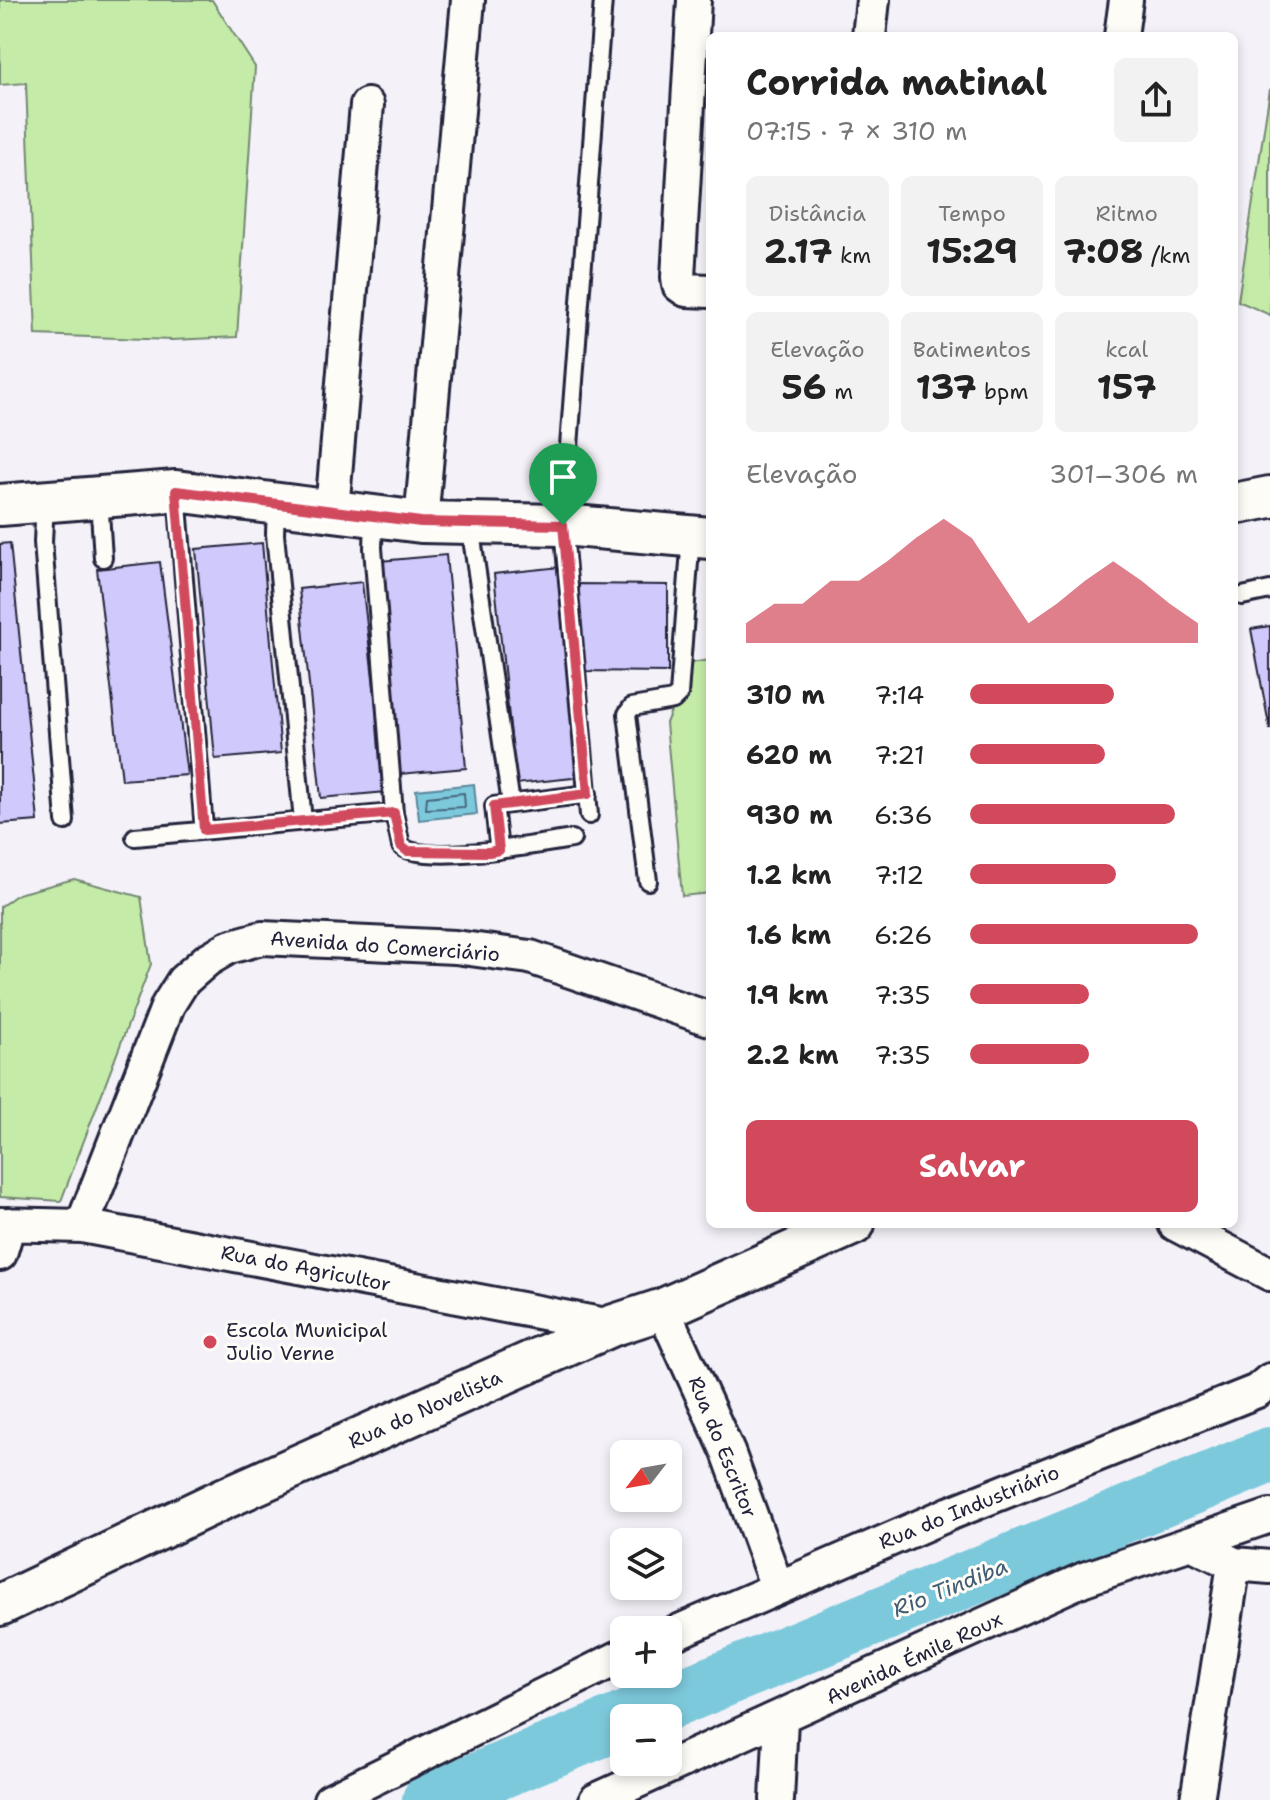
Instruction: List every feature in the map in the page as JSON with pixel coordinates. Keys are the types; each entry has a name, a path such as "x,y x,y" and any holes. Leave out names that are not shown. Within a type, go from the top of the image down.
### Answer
{"street":[{"path":"421,522 468,0"},
{"path":"694,0 678,277 679,285 686,290 706,291"},
{"path":"869,32 873,0"},
{"path":"1122,32 1126,0"},
{"path":"332,510 367,105"},
{"path":"0,505 176,491 374,518 563,525 700,537"},
{"path":"1238,503 1270,497"},
{"name":"Avenida do Comerciário","path":"82,1226 168,1005 183,981 229,947 262,938 455,947 530,957 706,1018"},
{"name":"Rua do Agricultor","path":"3,1234 82,1226 611,1326"},
{"name":"Rua do Novelista","path":"0,1605 223,1499 611,1326 663,1309 845,1228"},
{"path":"1183,1228 1270,1274"},
{"name":"Rua do Escritor","path":"663,1309 728,1452 777,1587"},
{"name":"Rua do Industriário","path":"682,1630 951,1513 1257,1391 1270,1380"},
{"name":"Avenida Émile Roux","path":"596,1800 781,1719 1084,1579 1270,1516"},
{"path":"1191,1543 1234,1564 1270,1567"},
{"path":"1197,1800 1234,1564"},
{"path":"330,1800 610,1662"},
{"path":"777,1800 781,1719"}],"lane":[{"path":"589,815 563,525 603,0"},
{"path":"176,491 204,830"},
{"path":"99,497 103,558"},
{"path":"45,500 43,542 65,821"},
{"path":"276,503 275,534 303,821"},
{"path":"374,518 373,548 394,813 401,846 407,851 499,850 572,839"},
{"path":"469,523 511,804"},
{"path":"648,881 627,714 632,707 673,700 679,694 700,537"},
{"path":"1242,596 1270,590"},
{"path":"499,850 494,806 588,794"},
{"path":"135,837 394,813"}],"green space":[{"path":"0,0 212,0 255,67 237,337 172,340 36,335 26,83 0,85"},
{"path":"1270,89 1270,315 1238,301"},
{"path":"706,661 706,893 682,896 666,723 691,663"},
{"path":"74,879 141,897 151,964 61,1201 0,1197 0,907 18,894"}],"water":[{"path":"474,784 477,814 419,820 416,790"}],"building":[{"path":"10,543 38,821 0,824 0,544"},
{"path":"262,543 281,753 215,759 196,549"},
{"path":"446,555 466,768 400,774 380,561"},
{"path":"160,562 187,775 122,780 97,569"},
{"path":"560,567 582,777 516,784 494,574"},
{"path":"362,582 386,792 321,798 299,589"},
{"path":"579,584 668,585 668,672 579,671"},
{"path":"1270,626 1270,730 1251,629"}],"waterway":[{"name":"Rio Tindiba","path":"663,1704 1270,1455"},
{"name":"Rio Tindiba","path":"430,1800 610,1726"}],"place":[{"name":"Escola Municipal Julio Verne","path":"210,1342"}],"route":[{"path":"176,491 374,518 563,525 588,794 494,806 499,850 489,852 407,851 401,846 394,813 204,830 176,491"}]}
